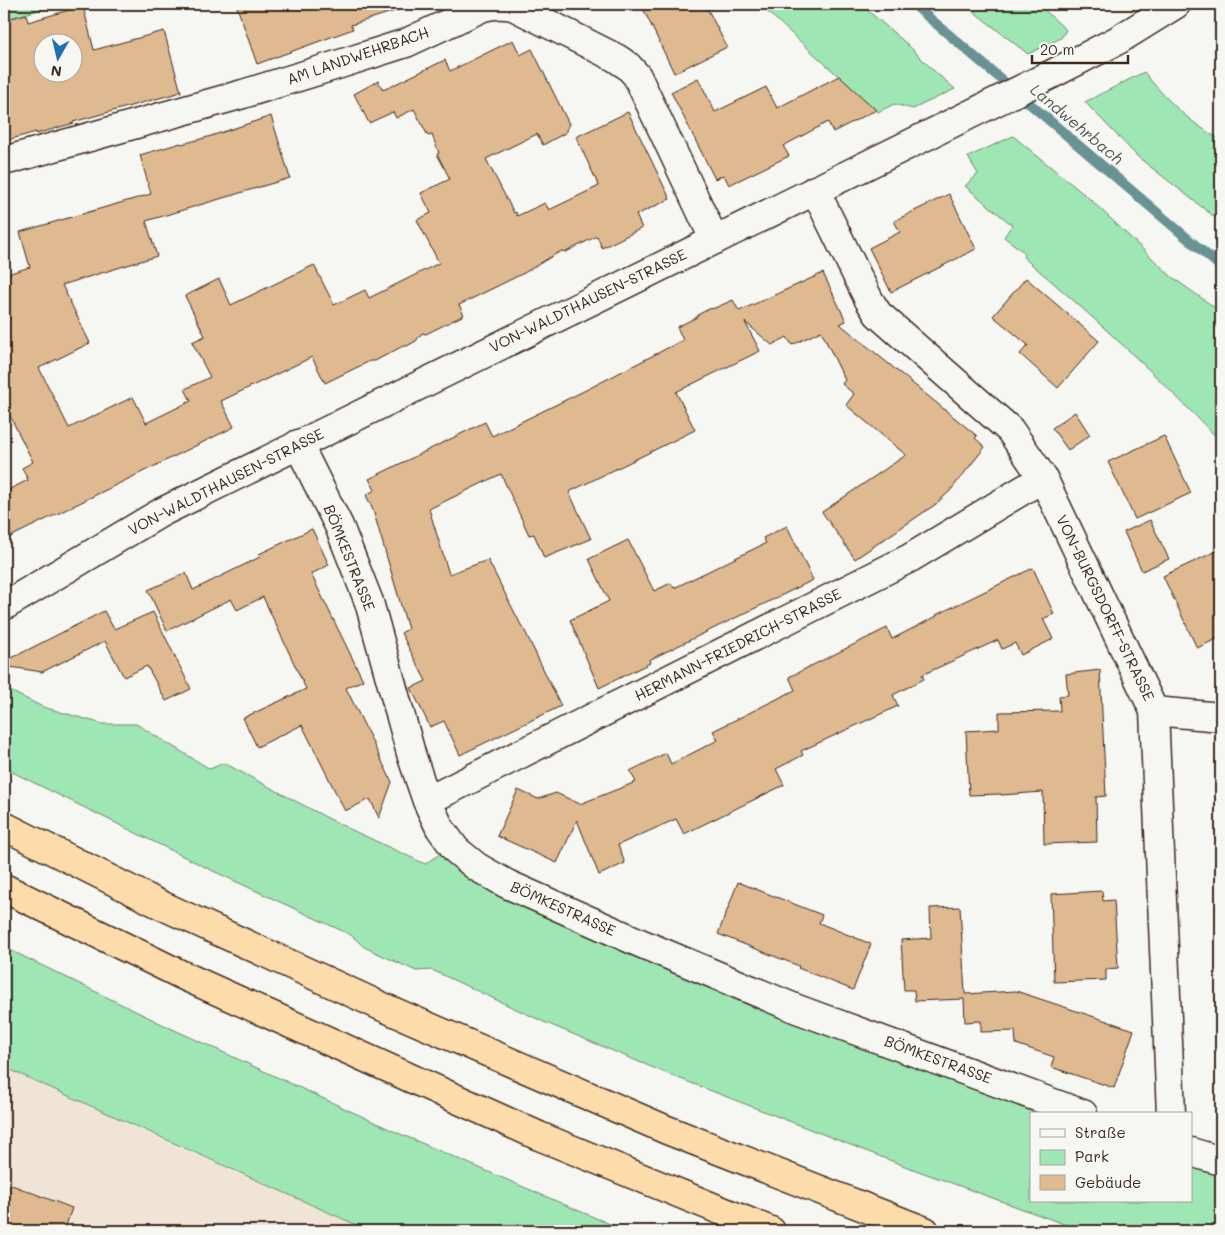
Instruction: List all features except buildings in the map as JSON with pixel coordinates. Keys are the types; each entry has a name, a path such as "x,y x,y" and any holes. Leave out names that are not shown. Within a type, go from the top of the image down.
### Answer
{"highway":[{"path":"4,826 162,905 383,1007 667,1130 925,1231"},
{"path":"4,888 182,975 530,1132 771,1231"}],"street":[{"name":"AM LANDWEHRBACH","path":"4,161 337,65 406,43 484,7 503,4 513,6 616,58 637,76 714,239"},
{"name":"VON-WALDTHAUSEN-STRASSE","path":"4,606 162,512 1052,74 1118,40 1176,4"},
{"name":"VON-BURGSDORFF-STRASSE","path":"815,190 869,300 878,314 1010,430 1043,478 1154,711 1171,1112"},
{"name":"BÖMKESTRASSE","path":"298,444 339,526 369,602 404,731 428,801 440,828 456,850 477,867 507,884 640,944 797,1009 1078,1112"},
{"name":"HERMANN-FRIEDRICH-STRASSE","path":"428,801 910,558 1043,478"},
{"path":"1154,711 1221,718"},
{"path":"1192,1152 1221,1161"}],"shaded area":[{"path":"4,1067 186,1150 370,1231 4,1231"}],"green space":[{"path":"4,4 60,4 4,20"},
{"path":"759,4 860,4 907,44 955,89 913,109 894,104 878,112"},
{"path":"964,4 1038,4 1066,30 1061,38 1028,54"},
{"path":"1144,72 1179,110 1210,134 1221,140 1221,222 1138,157 1085,102"},
{"path":"1013,136 1091,200 1172,277 1221,312 1221,442 1125,347 1023,257 1025,253 1004,237 1012,225 965,186 978,174 968,157"},
{"path":"4,688 43,707 103,724 136,724 210,769 224,763 337,823 425,864 441,853 449,863 467,874 1047,1112 1030,1112 1030,1202 1192,1202 1192,1161 1221,1170 1221,1231 1083,1231 902,1165 668,1074 544,1022 432,970 416,971 364,947 351,935 209,869 4,768"},
{"path":"4,947 166,1026 398,1133 626,1231 370,1231 4,1067"}],"waterway":[{"name":"Landwehrbach","path":"913,4 1221,267"}]}
